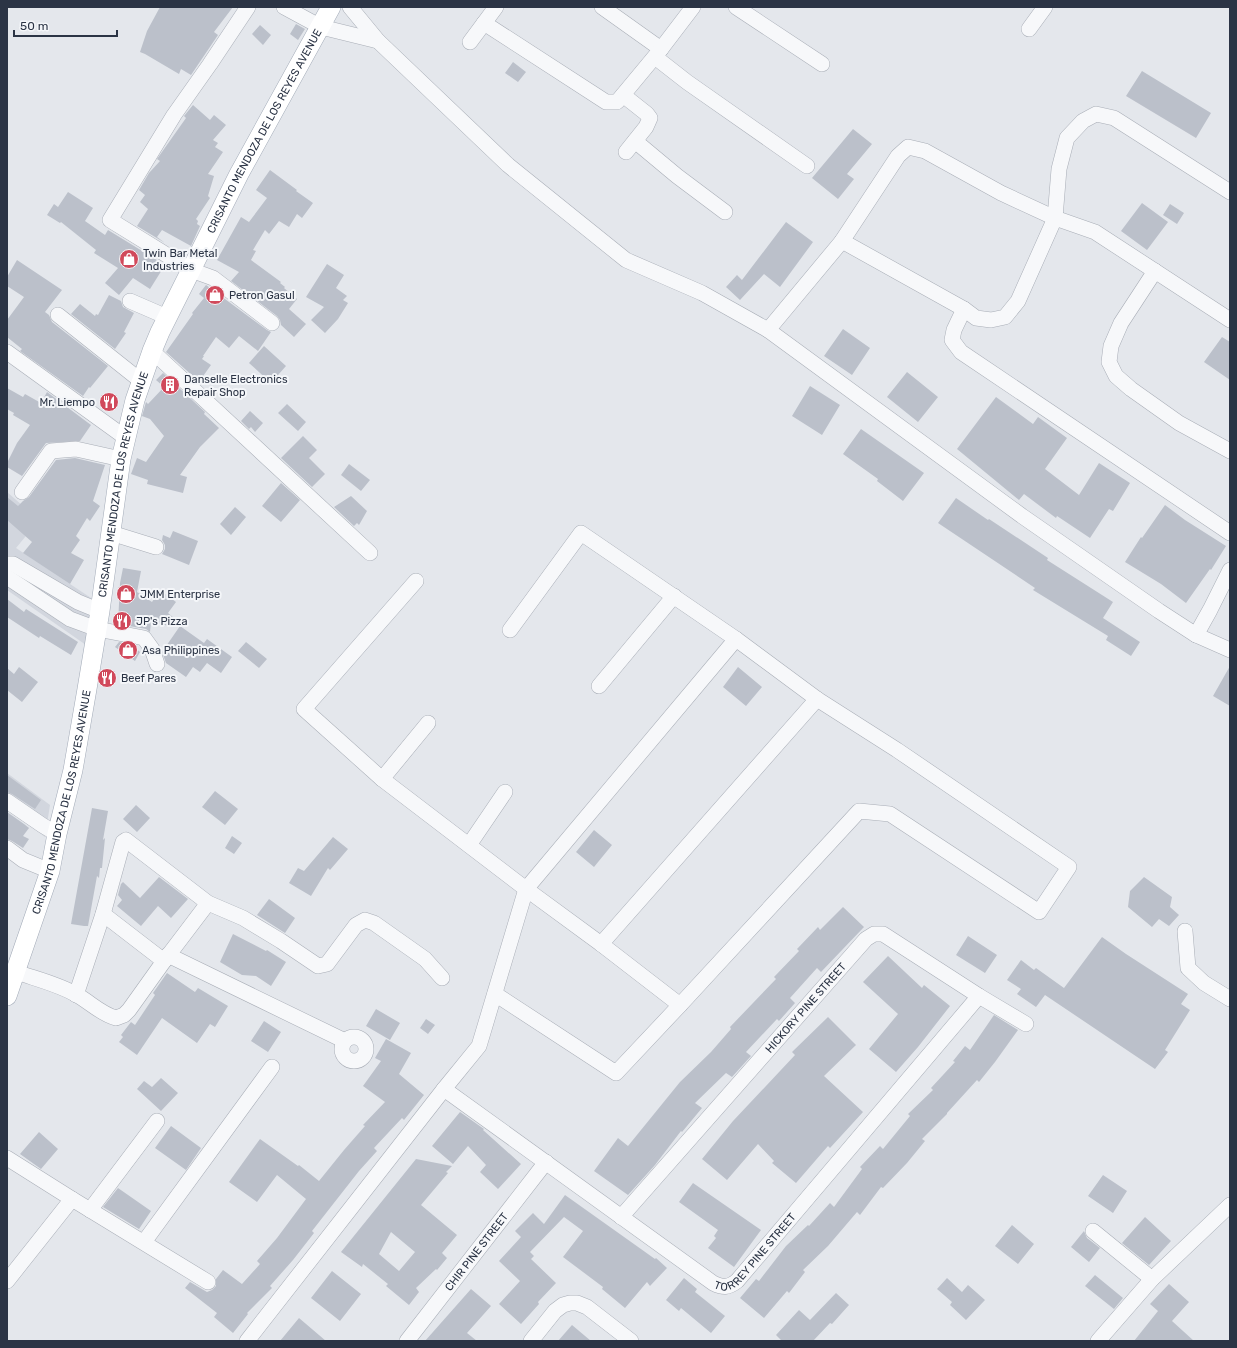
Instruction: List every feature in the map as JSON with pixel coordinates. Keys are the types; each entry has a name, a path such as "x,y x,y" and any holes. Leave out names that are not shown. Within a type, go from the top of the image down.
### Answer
{"main road":[{"name":"CRISANTO MENDOZA DE LOS REYES AVENUE","path":"7,996 50,871 57,834 73,770 98,620 121,459 141,381 152,350 239,174 331,7"}],"street":[{"path":"248,7 174,115 110,220 191,270 213,278 272,323"},
{"path":"284,7 321,27 378,41"},
{"path":"350,7 378,41 508,165 626,260 702,292 768,330 1022,516 1159,612 1196,635 1230,650"},
{"path":"470,42 496,7"},
{"path":"602,7 658,53 687,82 807,166"},
{"path":"484,23 606,102 617,102 658,53 693,7"},
{"path":"736,7 822,64"},
{"path":"1030,29 1045,7"},
{"path":"623,95 650,118 646,127 631,147 678,176 725,212"},
{"path":"842,241 964,309 976,318 991,320 1005,317 1018,301 1055,218 1058,169 1067,138 1082,121 1096,114 1114,118 1230,192"},
{"path":"768,330 842,241 898,156 908,147 925,151 1001,193 1055,218 1095,232 1230,320"},
{"path":"1155,271 1121,323 1111,346 1109,362 1116,376 1131,389 1179,422 1230,451"},
{"path":"130,301 168,317"},
{"path":"964,309 954,330 952,340 961,352 1230,533"},
{"path":"58,315 141,381"},
{"path":"152,350 370,553"},
{"path":"7,352 126,438"},
{"path":"22,492 51,451 76,449 121,459"},
{"path":"111,533 156,547"},
{"path":"495,994 616,1073 859,811 890,814 1040,912 1069,867 897,750 817,698 736,639 581,533 510,630"},
{"path":"7,564 13,564 78,602 98,620"},
{"path":"1196,635 1230,570"},
{"path":"7,577 70,619 98,620 144,638 152,649 157,664"},
{"path":"416,581 304,709 382,779 680,1005"},
{"path":"599,686 674,596"},
{"path":"247,1341 444,1089 480,1046 526,889 736,639"},
{"path":"601,944 817,698"},
{"path":"382,779 428,723"},
{"path":"469,845 505,792"},
{"path":"7,801 57,834"},
{"path":"76,995 103,914 123,842 126,840 208,903 243,918 318,966 327,964 356,925 365,920 374,923 425,959 442,978"},
{"path":"7,848 23,860 50,871"},
{"path":"16,972 76,995 106,1015 116,1018 124,1015 129,1010 208,903"},
{"path":"103,914 166,958 345,1041"},
{"path":"1185,931 1188,968 1204,983 1230,999"},
{"name":"HICKORY PINE STREET","path":"621,1217 866,939 874,934 883,934 978,996 1026,1024"},
{"name":"TORREY PINE STREET","path":"444,1089 713,1283 720,1287 726,1288 732,1286 742,1275 978,996"},
{"path":"144,1242 272,1068"},
{"path":"90,1210 157,1122"},
{"path":"7,1158 208,1282"},
{"name":"CHIR PINE STREET","path":"407,1341 546,1162"},
{"path":"7,1281 72,1199"},
{"path":"1098,1341 1152,1279 1230,1205"},
{"path":"1093,1231 1152,1279"},
{"path":"531,1341 555,1311 563,1305 570,1303 577,1303 587,1306 631,1341"}],"shaded area":[{"path":"7,492 39,520 16,548 91,598 86,645 7,590"},
{"path":"7,773 50,805 45,837 7,809"}],"building":[{"path":"160,7 233,7 214,32 218,35 191,75 181,69 179,74 140,52 147,31"},
{"path":"296,24 305,29 298,40 290,34"},
{"path":"260,25 271,35 263,45 252,34"},
{"path":"513,62 526,72 518,82 505,73"},
{"path":"1142,71 1211,113 1196,138 1126,96"},
{"path":"193,105 210,120 214,115 226,125 213,140 218,143 215,147 223,152 208,174 214,176 208,196 210,198 196,219 198,221 197,224 200,226 191,246 162,230 157,237 165,243 137,226 148,209 140,202 145,195 139,190 149,173 160,161 157,159 186,118 184,116"},
{"path":"853,129 872,144 847,174 854,179 838,199 812,178"},
{"path":"270,170 313,203 302,218 297,214 289,227 279,221 269,234 265,230 253,250 256,251 251,260 281,282 280,283 285,287 284,288 297,299 289,309 306,324 294,337 281,325 277,316 231,281 239,272 217,260 241,217 249,222 267,198 256,190"},
{"path":"68,192 93,208 85,221 105,235 108,230 165,265 150,289 133,278 119,295 105,283 118,268 94,253 96,250 61,222 60,223 47,215 54,204 58,207"},
{"path":"1142,203 1168,222 1147,250 1121,231"},
{"path":"1170,204 1184,213 1177,224 1163,215"},
{"path":"786,222 813,242 780,287 764,274 740,300 726,287 737,275 742,280"},
{"path":"17,260 62,290 45,312 49,315 52,322 108,366 83,396 20,351 22,349 7,337 7,320 24,297 7,286 7,277"},
{"path":"327,264 344,275 336,288 347,296 343,300 348,303 338,319 325,333 311,320 324,307 306,297"},
{"path":"206,285 271,332 258,351 239,336 229,348 216,337 203,356 202,359 211,365 201,379 195,378 166,352 204,298 199,294"},
{"path":"109,295 121,301 123,307 134,313 124,332 126,333 115,349 71,314 80,304 95,316 96,314 98,315"},
{"path":"843,329 870,348 852,375 824,356"},
{"path":"1222,337 1230,342 1230,380 1204,362"},
{"path":"264,346 286,366 271,383 249,363"},
{"path":"907,372 938,397 918,422 887,397"},
{"path":"163,373 205,412 204,414 219,428 200,447 180,475 187,477 183,493 147,484 148,480 131,474 137,458 146,462 164,436 150,419 142,416 146,402 148,404 164,387 156,380"},
{"path":"810,386 840,405 822,435 792,416"},
{"path":"7,388 23,397 25,394 41,403 47,392 91,425 80,441 46,443 22,476 7,467 7,463 17,443 30,425 13,415 14,413 7,409"},
{"path":"996,397 1033,424 1038,417 1067,438 1045,469 1079,495 1099,463 1130,483 1113,511 1109,509 1090,538 1057,516 1056,518 1024,494 1019,500 957,449"},
{"path":"287,404 306,422 298,431 278,413"},
{"path":"250,411 263,423 255,432 251,427 249,429 241,421"},
{"path":"861,429 924,473 903,501 877,481 878,479 843,454"},
{"path":"303,436 317,450 309,458 325,474 312,487 281,458"},
{"path":"75,458 105,465 93,501 100,506 90,521 87,518 76,536 80,540 71,553 84,560 70,584 23,553 32,542 7,520 7,497 18,506 29,497 56,460"},
{"path":"349,464 370,480 361,491 341,475"},
{"path":"281,483 300,500 281,522 262,506"},
{"path":"351,496 367,511 359,525 357,523 354,526 334,507"},
{"path":"956,498 1048,558 1047,560 1113,602 1103,618 1140,642 1131,656 1106,640 1108,636 1033,590 1035,588 938,523"},
{"path":"1165,505 1185,520 1226,546 1211,570 1210,569 1186,603 1161,584 1125,562 1141,537 1142,538"},
{"path":"235,507 246,517 231,535 220,524"},
{"path":"173,531 198,541 189,565 162,554 165,549 165,545 162,540 163,535 170,538"},
{"path":"123,568 141,571 137,592 152,602 160,590 176,602 168,613 174,618 169,626 151,622 150,632 146,629 118,624 120,583"},
{"path":"7,599 24,612 26,609 78,642 71,655 40,636 39,638 7,617"},
{"path":"180,626 204,643 207,639 232,657 221,673 207,663 200,672 193,667 186,677 166,663 162,652"},
{"name":"Asa Philippines","path":"119,642 130,644 140,652 135,661 115,647"},
{"path":"246,642 267,659 259,668 238,651"},
{"path":"1230,666 1230,706 1213,696"},
{"path":"19,667 38,682 22,702 7,690 7,668 14,674"},
{"path":"738,667 762,687 746,706 723,687"},
{"name":"Beef Pares","path":"101,671 115,675 112,686 99,682"},
{"path":"7,775 41,800 35,809 7,792"},
{"path":"215,791 238,809 225,825 202,807"},
{"path":"136,805 150,818 137,832 123,819"},
{"path":"92,808 108,811 103,840 105,838 102,868 100,868 99,878 97,876 88,926 84,926 71,924"},
{"path":"7,812 29,828 23,836 29,839 23,848 7,839"},
{"path":"594,830 612,845 594,867 576,852"},
{"path":"232,836 242,843 234,854 225,848"},
{"path":"333,837 348,849 330,870 328,868 311,896 289,883 298,868 304,871"},
{"path":"159,877 188,899 171,918 158,906 141,926 117,906 122,900 118,895 121,884 123,882 140,898"},
{"path":"1144,877 1172,897 1170,907 1179,915 1169,926 1159,919 1152,927 1128,907 1130,891"},
{"path":"269,899 295,918 285,933 257,915"},
{"path":"843,907 864,927 821,972 817,968 790,998 795,1003 779,1021 777,1019 746,1052 751,1056 732,1077 726,1073 695,1103 702,1108 628,1195 594,1171 618,1138 628,1146 680,1082 711,1052 731,1029 730,1027 776,979 774,977 799,951 797,949 818,927 820,930"},
{"path":"233,934 266,951 267,950 286,962 271,986 256,976 242,975 220,962"},
{"path":"968,936 997,955 985,973 956,955"},
{"path":"1102,937 1188,994 1181,1004 1190,1010 1165,1050 1168,1052 1155,1069 1045,995 1036,1007 1017,994 1021,989 1007,980 1021,960 1034,970 1036,968 1064,988"},
{"path":"888,956 922,988 924,985 950,1006 896,1072 869,1049 898,1014 863,982"},
{"path":"167,973 195,992 198,988 228,1006 215,1027 210,1024 197,1043 162,1018 137,1055 119,1042 123,1037 121,1035 131,1022 135,1025 155,995 153,993"},
{"path":"376,1009 400,1023 390,1040 366,1026"},
{"path":"994,1015 1018,1030 995,1062 979,1082 977,1080 947,1114 922,1139 925,1141 907,1163 883,1188 881,1187 860,1215 857,1212 828,1246 803,1270 805,1272 789,1293 787,1291 764,1318 740,1298 756,1279 759,1281 786,1246 808,1225 809,1226 830,1203 834,1207 862,1169 860,1167 880,1146 883,1149 910,1116 908,1114 933,1090 931,1088 955,1062 953,1061 965,1046 970,1050"},
{"path":"828,1017 856,1045 824,1076 863,1112 830,1148 828,1146 796,1183 772,1163 774,1161 758,1144 727,1180 702,1159 733,1121 795,1055 792,1052"},
{"path":"426,1019 435,1025 428,1034 420,1028"},
{"path":"264,1021 281,1032 268,1052 251,1041"},
{"path":"386,1039 411,1053 399,1074 424,1095 404,1120 402,1118 374,1148 377,1151 359,1171 312,1231 314,1233 270,1286 272,1288 247,1313 248,1314 233,1333 214,1317 217,1313 185,1288 190,1282 207,1292 212,1290 216,1286 216,1279 223,1270 242,1284 260,1264 257,1261 277,1238 306,1199 277,1175 257,1202 229,1182 260,1139 298,1166 299,1165 319,1181 365,1126 363,1125 385,1102 363,1086 381,1061 375,1058"},
{"path":"161,1078 178,1093 161,1111 137,1089 144,1081 152,1087"},
{"path":"460,1112 484,1129 483,1130 521,1164 498,1189 480,1172 486,1165 468,1146 453,1164 432,1146"},
{"path":"171,1126 201,1148 186,1170 155,1148"},
{"path":"39,1132 58,1149 41,1169 20,1154"},
{"path":"416,1159 452,1166 446,1172 448,1173 421,1205 457,1235 442,1253 447,1258 437,1270 436,1269 416,1288 419,1292 409,1305 386,1286 388,1284 363,1264 362,1267 341,1252","holes":["391,1232 415,1252 399,1271 379,1254"]},
{"path":"1103,1175 1127,1191 1113,1213 1088,1196"},
{"path":"693,1183 761,1230 734,1267 708,1248 716,1238 714,1236 718,1230 679,1202"},
{"path":"118,1188 151,1211 139,1229 103,1207"},
{"path":"565,1195 655,1259 656,1258 667,1268 650,1286 647,1282 625,1308 602,1289 603,1287 563,1257 583,1231 564,1217 530,1252 534,1256 531,1259 556,1283 538,1302 539,1304 521,1324 499,1304 520,1281 499,1261 521,1237 515,1231 533,1213 544,1224"},
{"path":"1145,1217 1171,1241 1149,1265 1122,1243"},
{"path":"1012,1225 1034,1244 1018,1264 995,1246"},
{"path":"1084,1231 1087,1238 1100,1248 1089,1262 1071,1247"},
{"path":"332,1271 361,1294 340,1321 311,1298"},
{"path":"1095,1275 1123,1298 1114,1309 1085,1286"},
{"path":"684,1278 697,1289 695,1292 725,1316 711,1333 681,1308 679,1311 666,1300"},
{"path":"947,1278 962,1292 968,1285 985,1300 966,1320 950,1305 952,1302 937,1289"},
{"path":"1169,1284 1189,1302 1172,1321 1194,1341 1134,1341 1158,1311 1150,1304"},
{"path":"471,1289 491,1306 467,1333 477,1341 425,1341"},
{"path":"836,1293 849,1305 832,1324 830,1323 813,1341 782,1341 776,1335 799,1310 810,1320"},
{"path":"299,1318 326,1341 280,1341"},
{"path":"572,1325 591,1341 558,1341"}],"place":[{"name":"Twin Bar Metal Industries","path":"129,259"},
{"name":"Petron Gasul","path":"215,295"},
{"name":"Danselle Electronics Repair Shop","path":"170,385"},
{"name":"Mr. Liempo","path":"109,402"},
{"name":"JMM Enterprise","path":"126,594"},
{"name":"JP's Pizza","path":"122,621"},
{"name":"Asa Philippines","path":"128,650"},
{"name":"Beef Pares","path":"107,678"}]}
